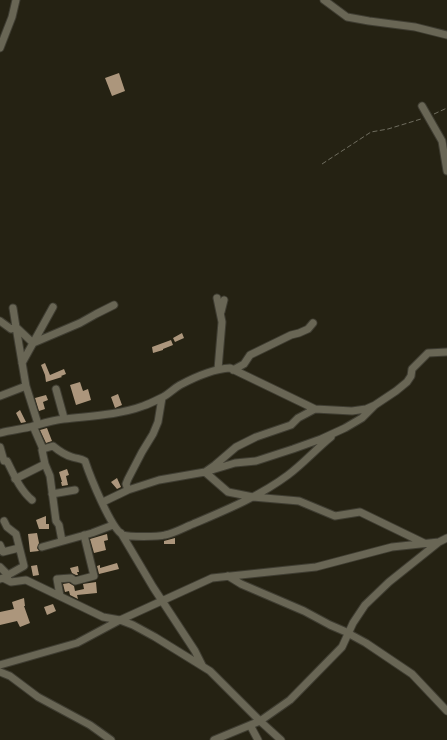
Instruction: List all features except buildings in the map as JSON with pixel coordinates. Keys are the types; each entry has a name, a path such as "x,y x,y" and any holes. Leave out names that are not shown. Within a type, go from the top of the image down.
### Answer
{"street":[{"path":"0,48 12,17 16,0"},
{"path":"324,0 347,17 415,27 447,35"},
{"path":"422,106 442,141 447,171"},
{"path":"218,369 222,322 220,299"},
{"path":"34,343 80,323 114,305"},
{"path":"22,363 53,307"},
{"path":"13,308 26,386 43,449 45,464 50,476 56,521 59,525 62,542"},
{"path":"0,321 11,329 16,327"},
{"path":"233,370 244,364 250,356 291,335 308,329 313,323"},
{"path":"16,327 34,343"},
{"path":"0,433 64,418 129,410 162,398 178,386 194,378 218,369 230,368 315,409 366,409 375,405 407,382 412,370 428,353 447,352"},
{"path":"0,396 26,386"},
{"path":"56,389 64,418"},
{"path":"128,490 126,484 128,479 158,422 162,398"},
{"path":"121,533 135,536 165,535 220,513 253,497 289,475 319,446 362,418 375,405"},
{"path":"204,472 236,447 256,437 291,425 298,418 315,409"},
{"path":"102,502 128,490 159,480 256,460 293,449 342,430"},
{"path":"43,449 53,446 60,451 85,461 113,525 121,533 195,651 202,666"},
{"path":"0,447 2,462 7,461 15,479 32,500"},
{"path":"15,479 45,464"},
{"path":"204,472 228,492 253,497 299,501 335,516 360,512 425,544"},
{"path":"52,494 75,490"},
{"path":"4,520 6,527 16,534 26,580"},
{"path":"42,548 84,536 113,525"},
{"path":"60,596 57,578 71,578 75,581 94,576 84,536"},
{"path":"214,740 260,721 290,700 342,646 353,623 365,605 389,582 439,542 447,538"},
{"path":"0,665 77,643 120,620 212,578 316,567 392,547 439,542"},
{"path":"0,546 3,552 19,548"},
{"path":"0,566 5,578 12,582 26,580 103,617 133,625 202,666 210,671 260,721 282,740"},
{"path":"5,578 22,568"},
{"path":"228,576 241,584 349,633 366,643 412,674 447,710"},
{"path":"0,672 10,676 38,697 90,725 111,740"},
{"path":"250,725 258,740"}],"path":[{"path":"322,164 371,132 415,122 447,108"}]}
